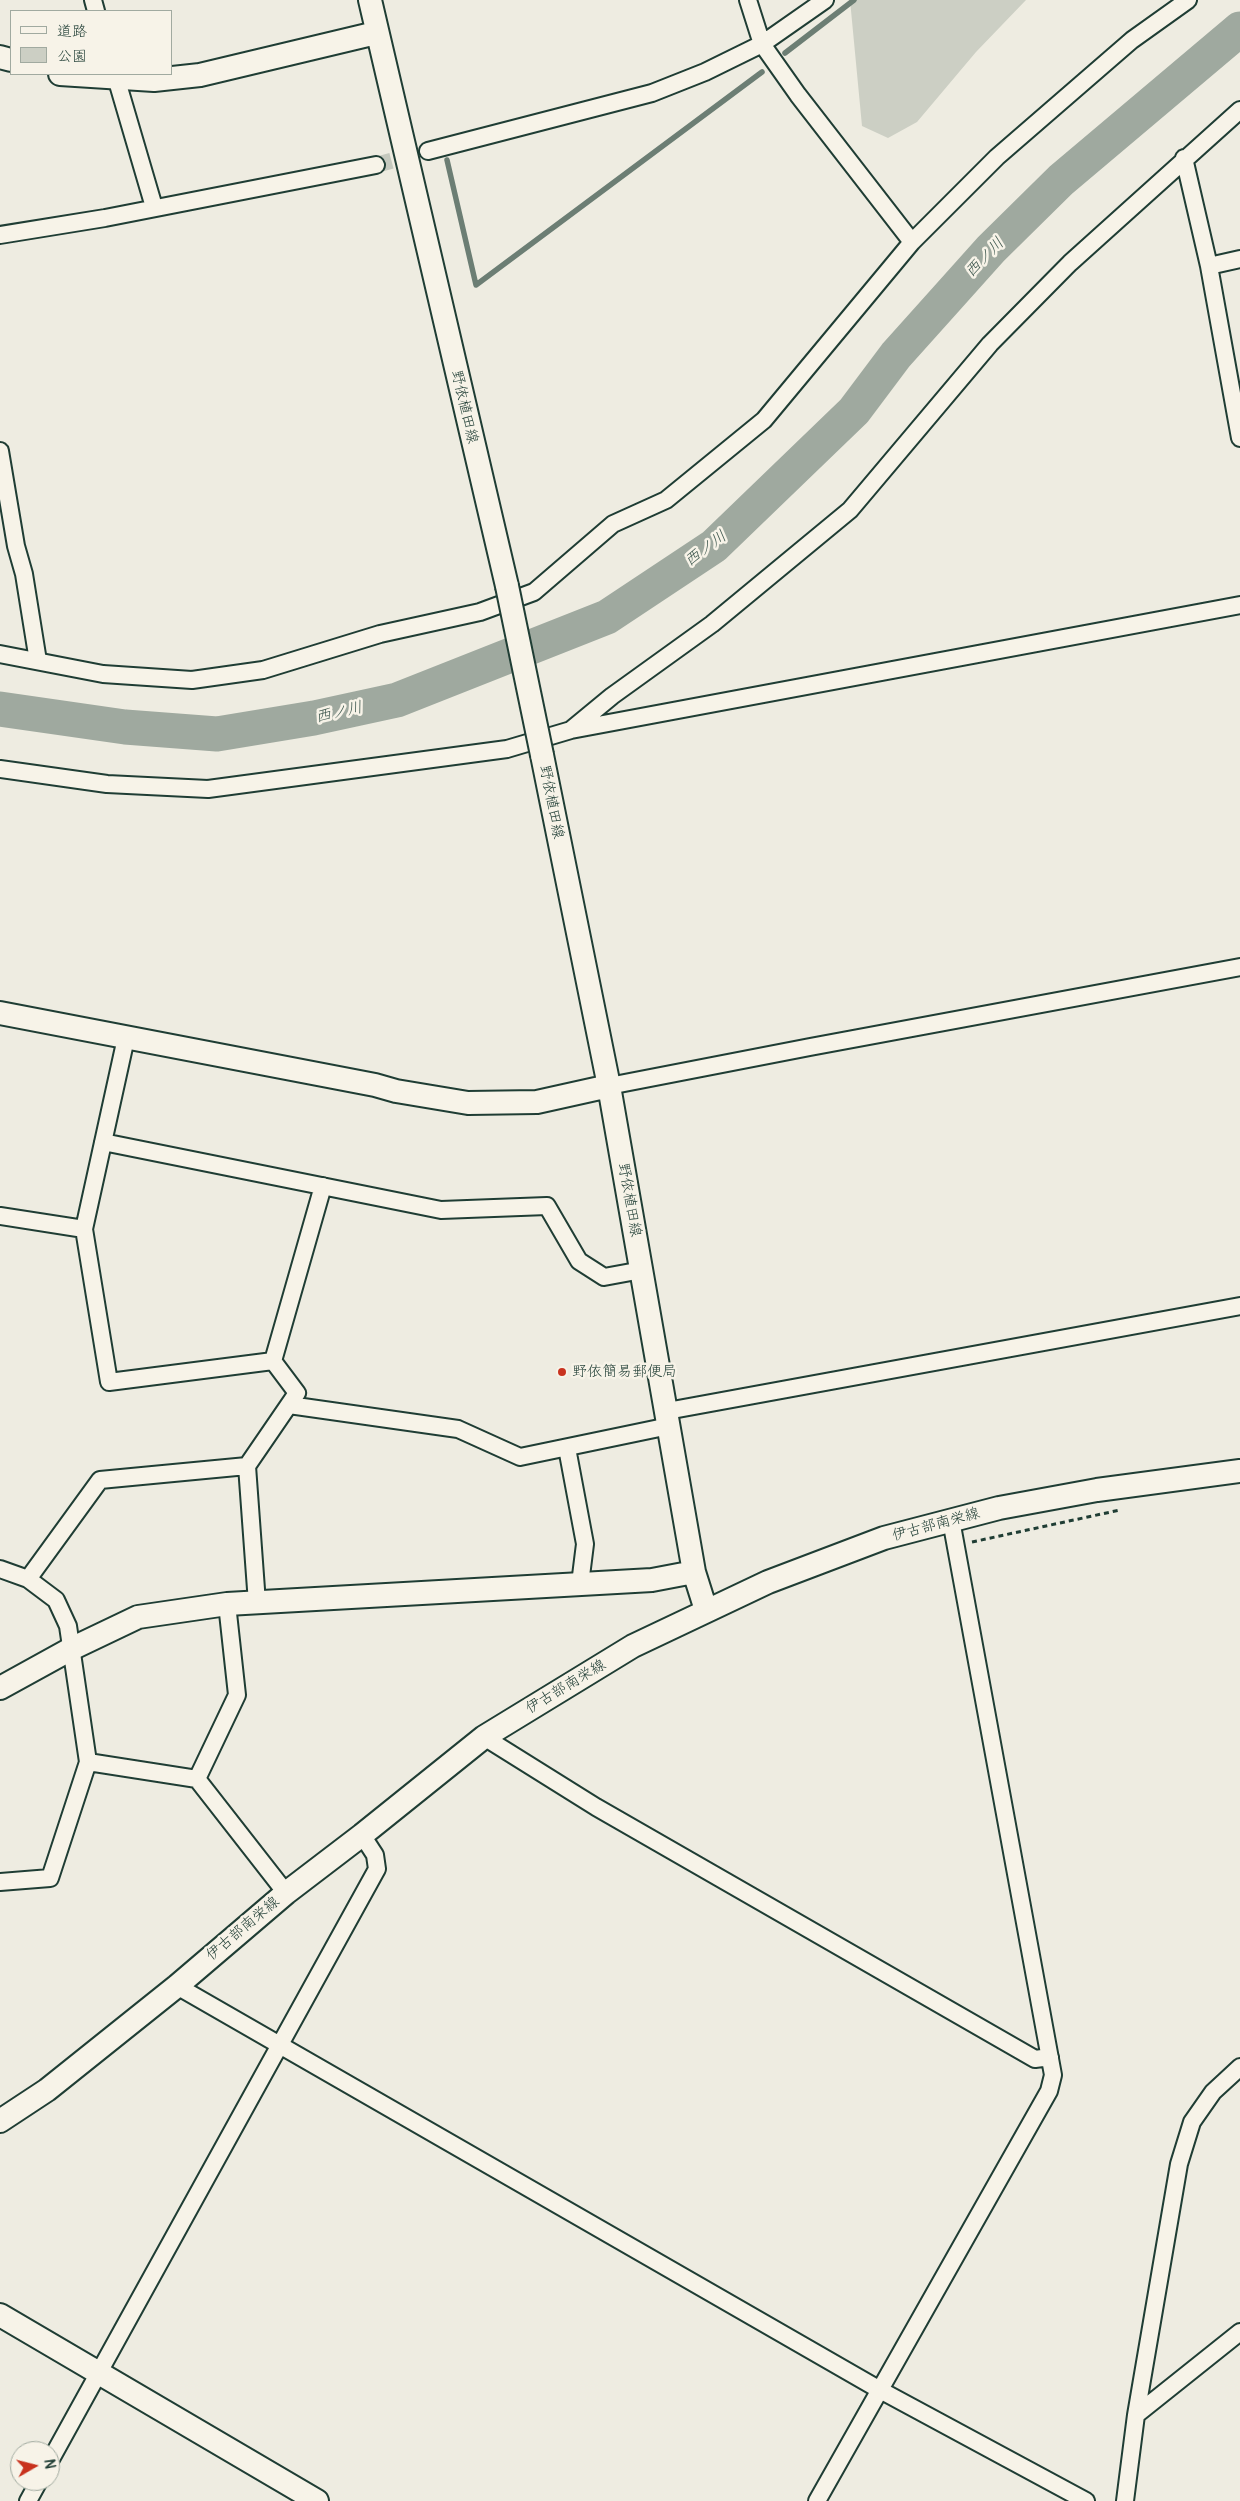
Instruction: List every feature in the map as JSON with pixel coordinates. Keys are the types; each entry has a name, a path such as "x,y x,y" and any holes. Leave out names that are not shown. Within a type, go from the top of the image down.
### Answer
{"main road":[{"name":"野依植田線","path":"370,0 376,33 507,586 609,1086 694,1572 706,1610"},
{"path":"88,75 154,80 200,75 376,33"},
{"path":"0,1013 468,1103 536,1102 609,1086"},
{"name":"伊古部南栄線","path":"0,2121 47,2090 177,1986 286,1893 484,1737 633,1646 706,1610 842,1553 884,1538 951,1520 1097,1490 1240,1471"},
{"path":"0,1688 71,1649 138,1617 228,1604 652,1580 694,1572"},
{"path":"0,2315 317,2501"}],"street":[{"path":"748,0 762,44 798,95 912,242"},
{"path":"428,151 652,93 705,72 762,44 825,0"},
{"path":"0,654 103,674 192,680 263,670 380,634 480,612 534,592 613,524 666,500 764,420 912,242 997,157 1132,40 1187,0"},
{"path":"115,76 154,207"},
{"path":"570,730 612,696 712,624 850,510 990,344 1070,263 1184,158 1240,110"},
{"path":"1184,158 1210,266 1240,438"},
{"path":"0,235 106,218 154,207 376,165"},
{"path":"1210,266 1240,259"},
{"path":"0,450 16,546 24,574 38,661"},
{"path":"0,769 107,784 208,789 507,749 570,730 1240,605"},
{"path":"609,1086 810,1046 1240,967"},
{"path":"126,1038 84,1229 109,1382 273,1361"},
{"path":"103,1142 441,1210 547,1206 579,1261 604,1277 642,1270"},
{"path":"273,1361 323,1186"},
{"path":"0,1216 84,1229"},
{"path":"289,1404 458,1429 520,1456 567,1448 668,1419 1240,1306"},
{"path":"257,1603 247,1466 298,1392 273,1361"},
{"path":"567,1448 584,1544 580,1584"},
{"path":"28,1578 100,1480 247,1466"},
{"path":"816,2501 1050,2091 1053,2075 951,1520"},
{"path":"0,1569 28,1578 56,1600 68,1626 88,1762 50,1878 0,1882"},
{"path":"197,1779 237,1695 228,1604"},
{"path":"484,1737 596,1807 1026,2054 1035,2059 1050,2057"},
{"path":"88,1762 197,1779 286,1893"},
{"path":"60,2444 377,1869 375,1855 362,1835"},
{"path":"177,1986 280,2043 880,2390 1086,2501"},
{"path":"1125,2501 1136,2415 1178,2164 1192,2122 1213,2092 1240,2067"},
{"path":"1136,2415 1240,2332"}],"path":[{"path":"966,1543 1128,1508"}],"green space":[{"path":"850,0 1026,0 976,52 917,122 888,138 862,126"}],"waterway":[{"path":"785,53 854,0"},
{"name":"西ノ川","path":"0,709 125,727 217,734 314,718 397,700 607,617 714,546 854,411 896,355 991,249 1061,180 1240,29"},
{"path":"447,160 476,285 762,72"}],"tunnel":[{"path":"376,165 428,151"}],"place":[{"name":"野依簡易郵便局","path":"562,1372"}]}
